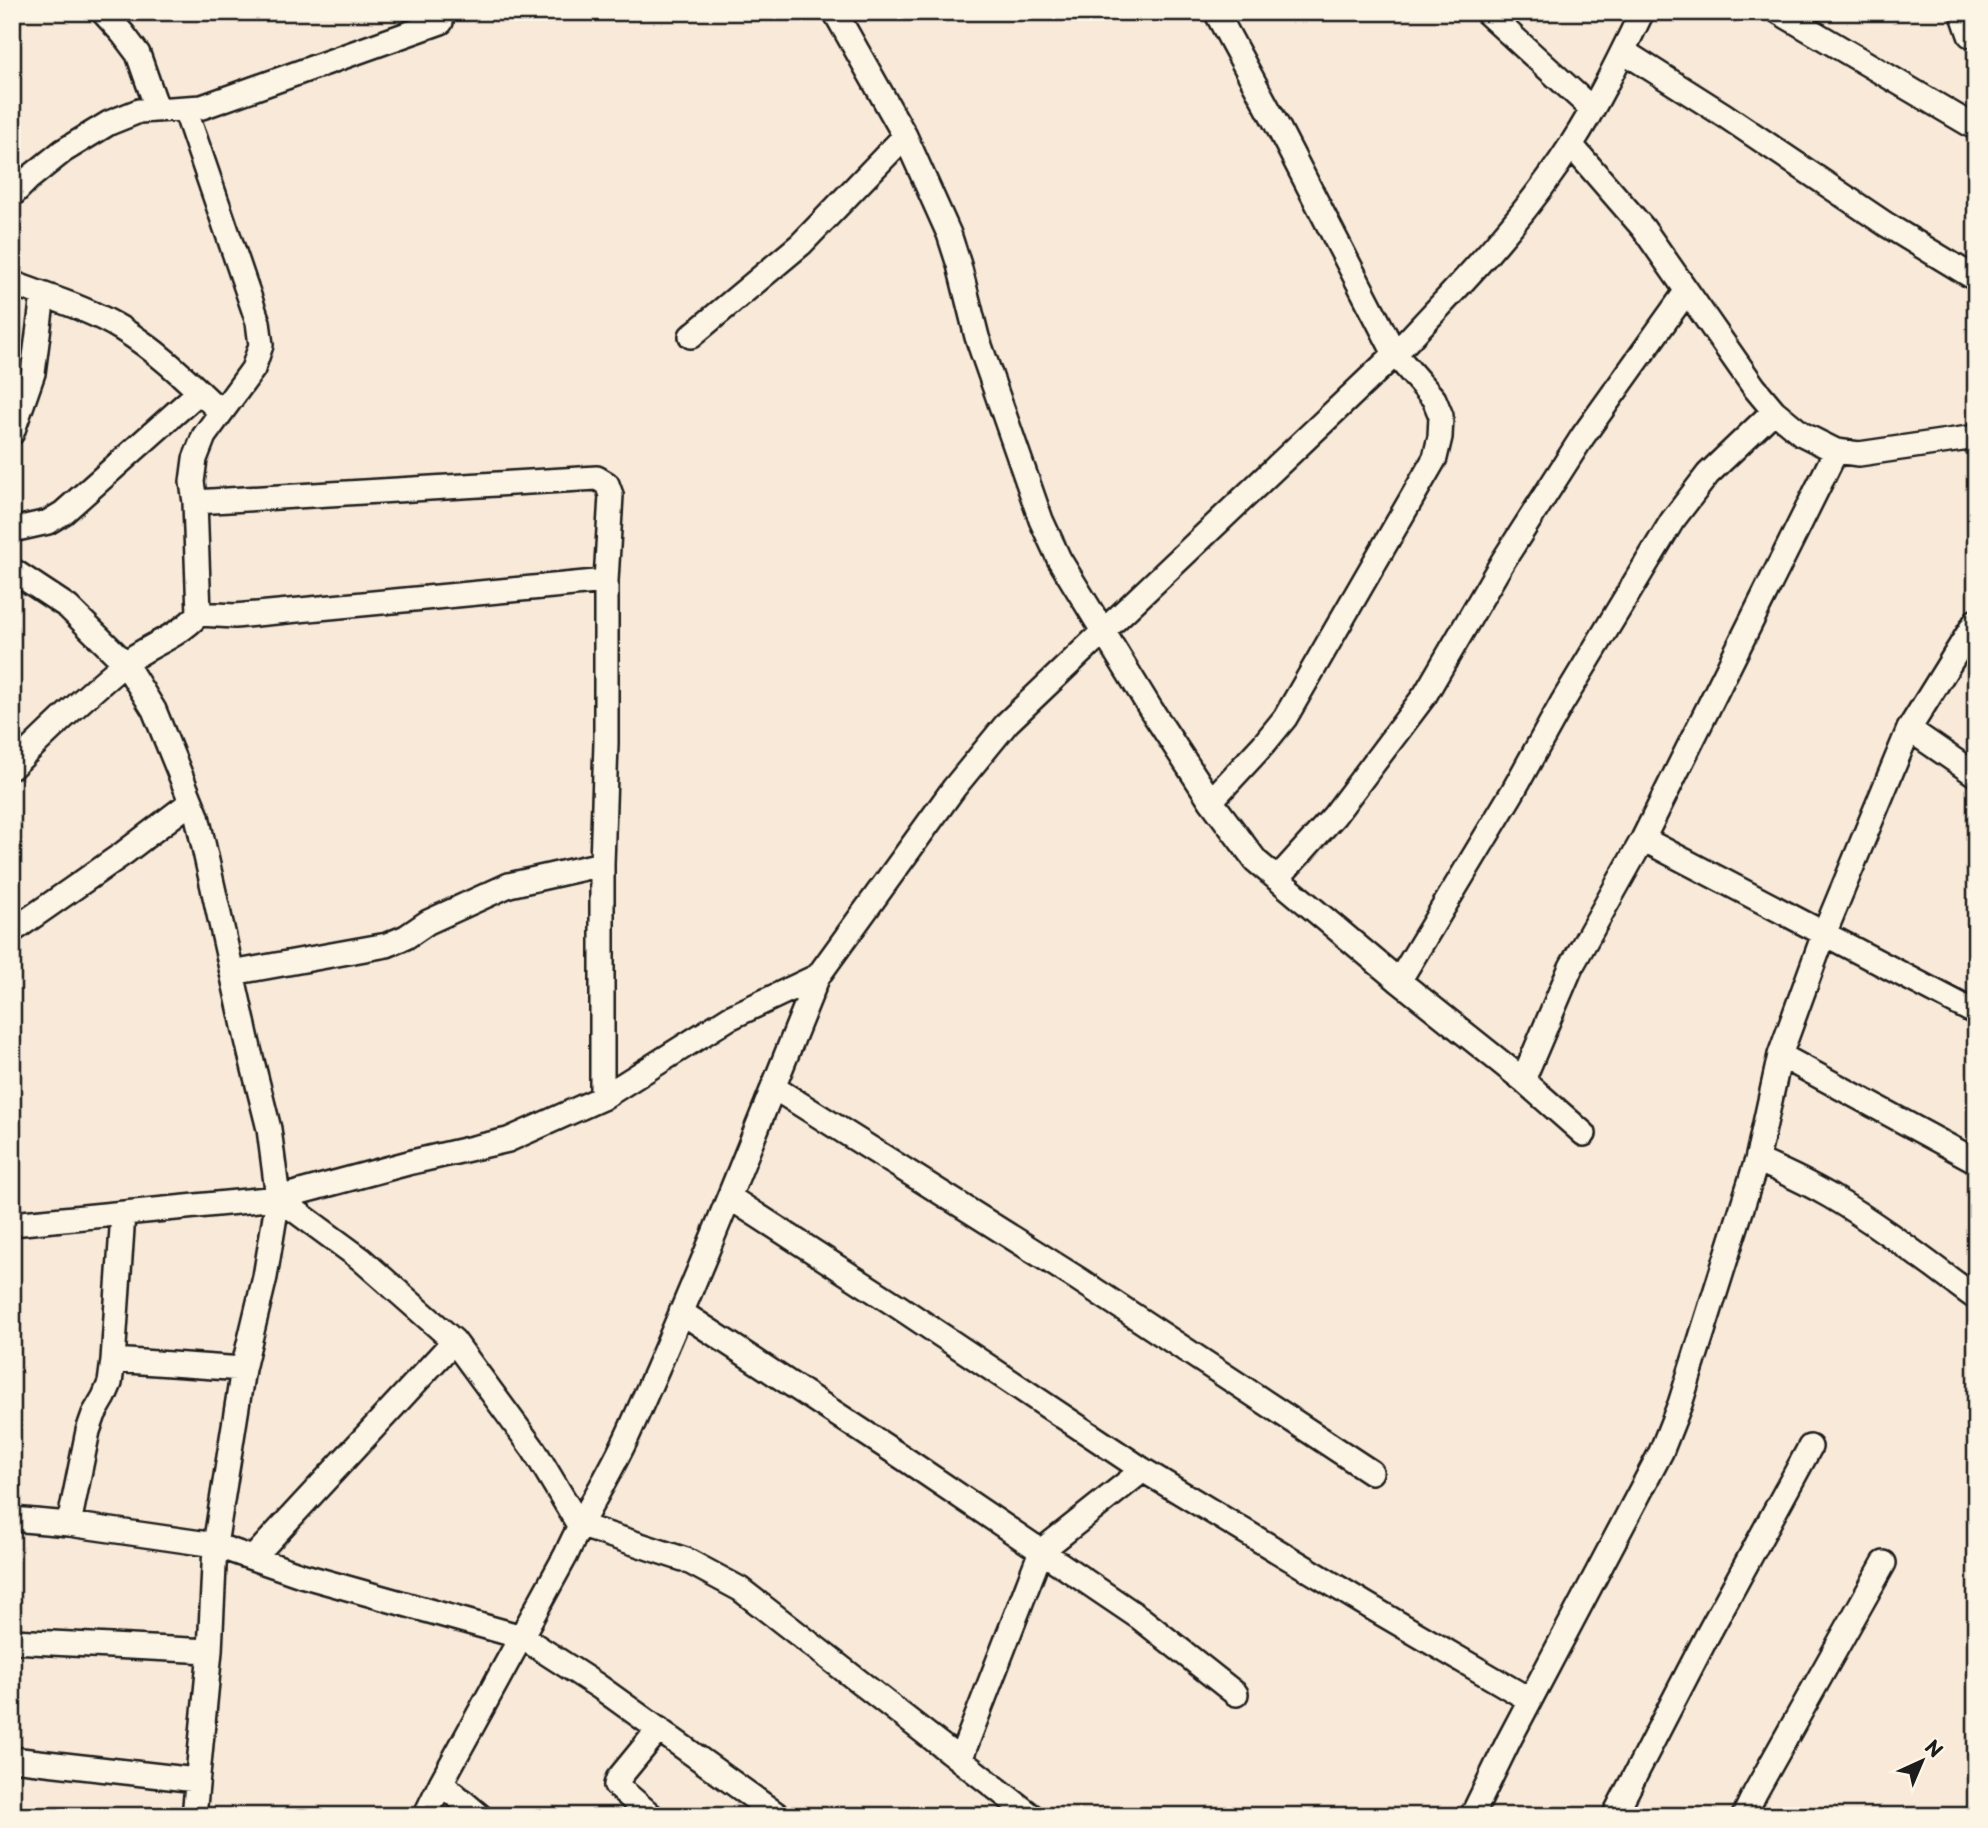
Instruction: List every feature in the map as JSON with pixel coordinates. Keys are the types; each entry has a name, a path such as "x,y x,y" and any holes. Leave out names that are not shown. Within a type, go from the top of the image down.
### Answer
{"street":[{"path":"103,12 138,54 157,108"},
{"path":"835,12 905,136 949,234 977,337 1041,520 1059,559 1150,708 1211,801 1256,861 1523,1080 1584,1134"},
{"path":"1211,801 1284,718 1434,458 1440,437 1441,416 1434,399 1395,354 1216,12"},
{"path":"1486,12 1592,109"},
{"path":"425,1816 630,1431 729,1197 818,976 954,788 1008,722 1395,354 1520,216 1571,145 1642,12"},
{"path":"1779,12 1976,128"},
{"path":"1962,12 1970,34"},
{"path":"12,195 63,151 109,123 139,111 202,107 441,22"},
{"path":"1623,51 1735,122 1886,225 1976,279"},
{"path":"12,767 49,730 125,663 180,632 198,614 192,482 195,459 204,436 253,369 261,345 258,322 185,110"},
{"path":"691,336 801,244 905,136"},
{"path":"1571,145 1643,228 1686,292 1774,411 1802,434 1836,451 1859,454 1976,437"},
{"path":"12,282 120,327 152,349 221,412"},
{"path":"1277,879 1334,816 1425,695 1503,561 1583,436 1686,292"},
{"path":"12,433 33,373 43,295"},
{"path":"12,530 48,522 63,513 199,392"},
{"path":"1399,981 1672,521 1708,474 1774,411"},
{"path":"1523,1080 1571,967 1643,839 1836,451"},
{"path":"195,502 597,478 607,484 611,495 606,581 602,1098"},
{"path":"12,570 68,607 125,663 155,710 197,816 269,1129 278,1198 265,1277 243,1369 215,1545 210,1651 194,1816"},
{"path":"198,614 215,616 262,613 606,581"},
{"path":"1472,1816 1661,1452 1680,1404 1757,1160 1780,1055 1824,934 1909,729 1976,621"},
{"path":"1909,729 1976,775"},
{"path":"12,931 124,853 191,802"},
{"path":"1643,839 1976,1013"},
{"path":"232,973 387,945 406,937 428,922 509,885 602,864"},
{"path":"12,1224 278,1198 412,1162 508,1140 602,1098 729,1018 818,976"},
{"path":"1780,1055 1976,1161"},
{"path":"773,1087 1066,1272 1371,1472"},
{"path":"1757,1160 1802,1180 1840,1203 1891,1236 1976,1298"},
{"path":"729,1197 1143,1470 1530,1700"},
{"path":"278,1198 361,1259 454,1341 534,1450 579,1525 686,1560 740,1590 1032,1816"},
{"path":"69,1524 88,1431 110,1383 123,1214"},
{"path":"681,1312 1140,1618 1236,1694"},
{"path":"253,1558 454,1341"},
{"path":"113,1360 243,1369"},
{"path":"1614,1816 1707,1636 1810,1447"},
{"path":"960,1760 1041,1551 1143,1470"},
{"path":"12,1519 69,1524 215,1545 302,1575 522,1637 659,1729 779,1816"},
{"path":"1744,1816 1884,1563"},
{"path":"12,1642 210,1651"},
{"path":"652,1816 616,1785 659,1729"},
{"path":"12,1759 196,1780"},
{"path":"441,1783 480,1816"}]}
